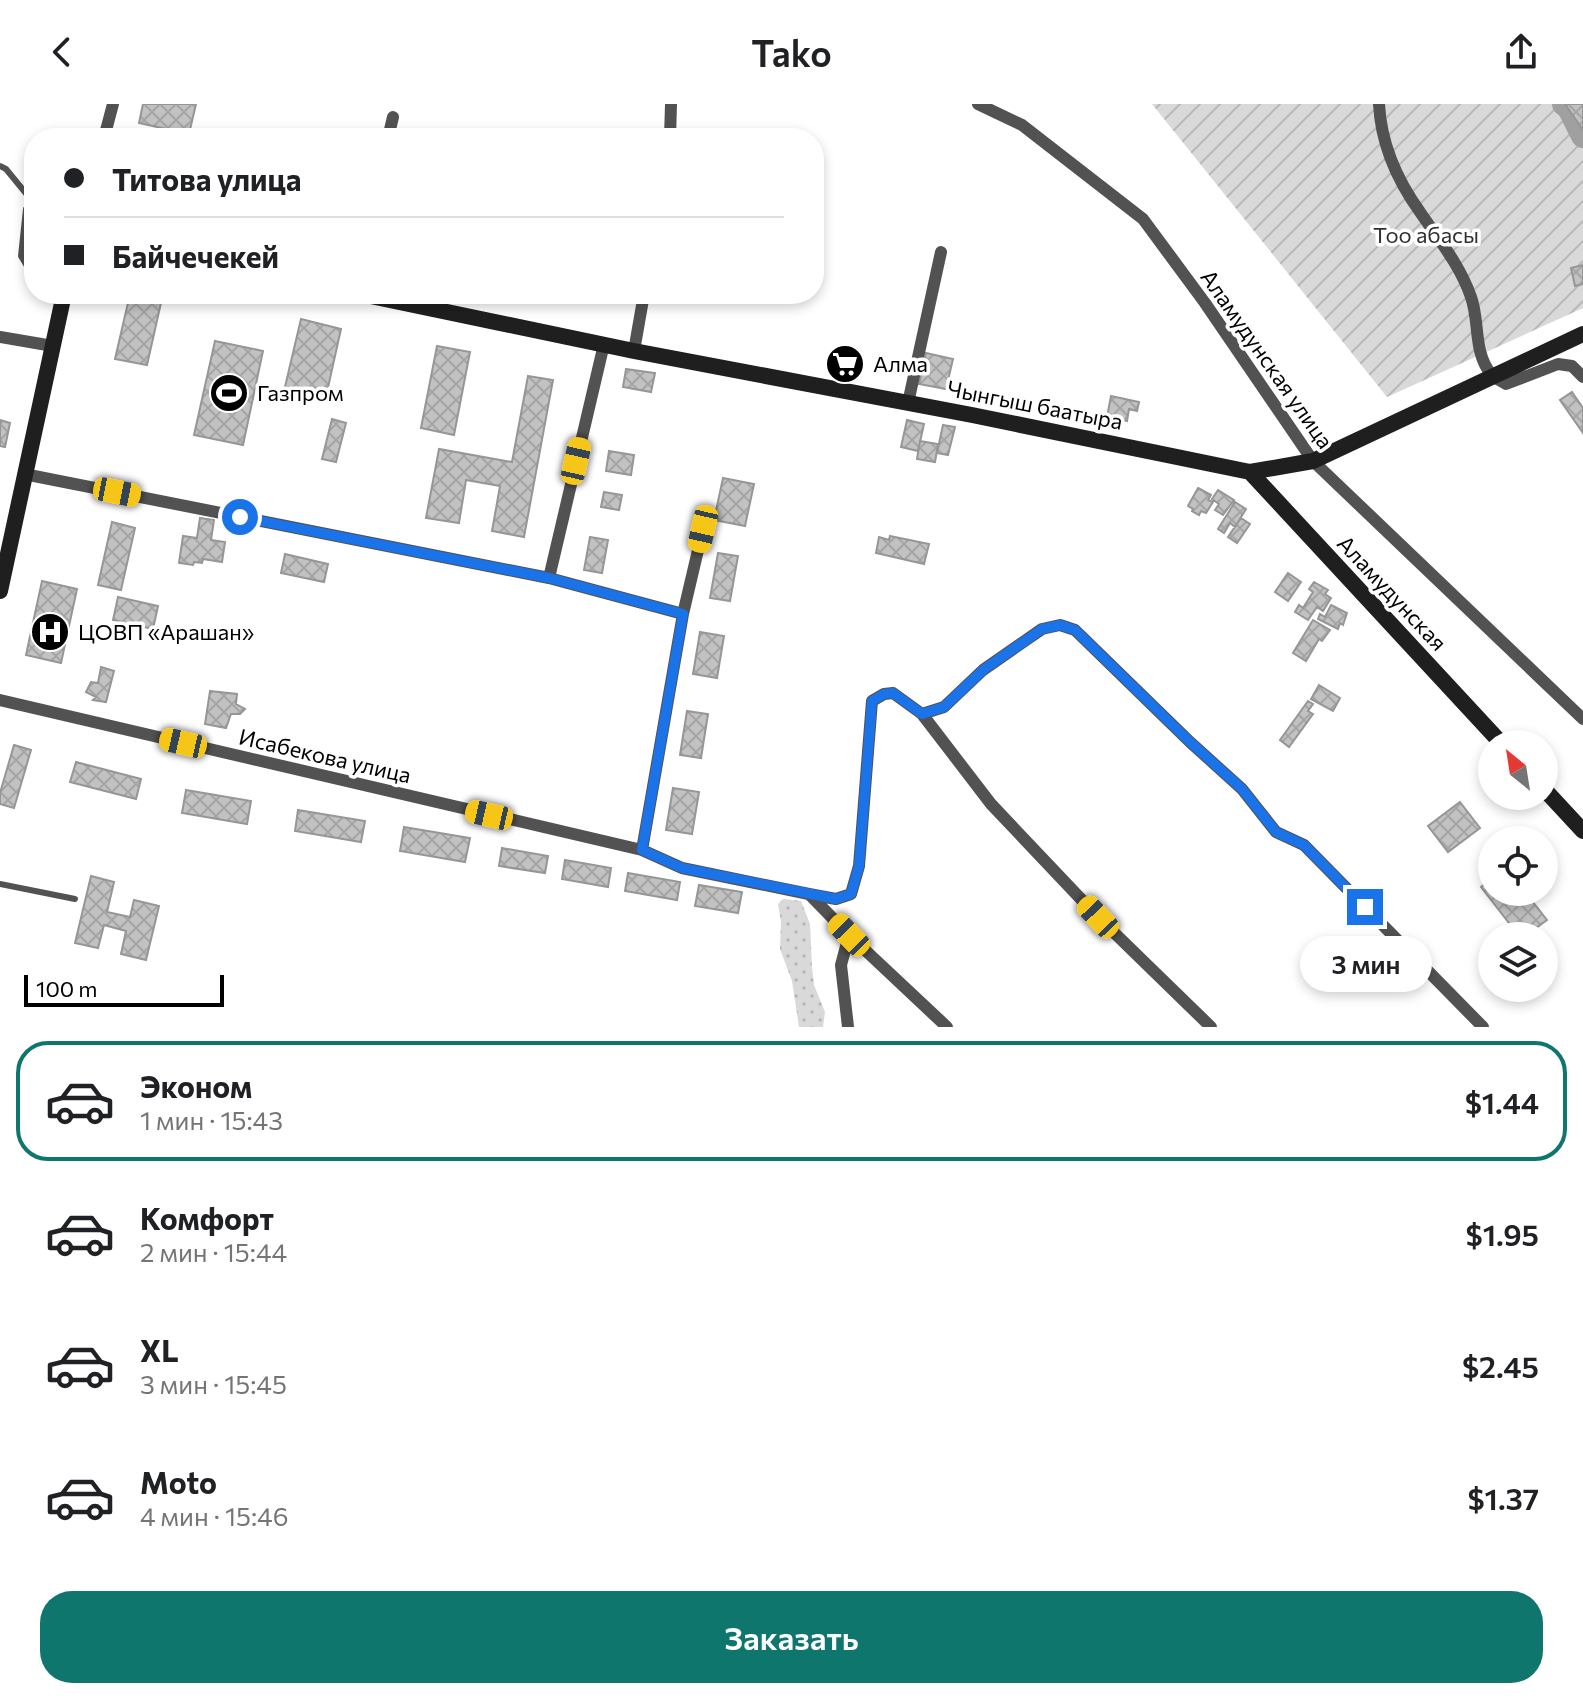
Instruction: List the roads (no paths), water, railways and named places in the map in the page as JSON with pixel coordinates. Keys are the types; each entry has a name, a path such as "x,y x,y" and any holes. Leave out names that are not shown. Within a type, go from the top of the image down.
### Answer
{"main road":[{"path":"1,580 62,304"},
{"name":"Чынгыш баатыра","path":"410,304 1250,472 1313,461 1583,334"},
{"name":"Аламудунская","path":"1250,472 1489,730"},
{"path":"1558,804 1583,831"}],"street":[{"path":"107,128 113,104"},
{"path":"670,128 671,104"},
{"name":"Аламудунская улица","path":"978,104 1022,125 1143,219 1205,303 1313,461 1583,719"},
{"path":"1379,104 1380,123 1391,162 1418,210 1459,268 1472,300 1480,353 1492,376 1506,384 1558,364 1572,366 1583,377"},
{"path":"390,128 393,117"},
{"path":"908,403 941,252"},
{"path":"634,351 642,304"},
{"path":"0,337 53,346"},
{"path":"549,578 604,344"},
{"path":"24,474 549,578 683,614"},
{"path":"642,850 683,614 703,529"},
{"path":"1211,1027 1098,917 991,804 922,714 944,707 983,670 1042,629 1060,625 1075,630 1242,789 1276,832 1304,845 1483,1027"},
{"name":"Исабекова улица","path":"0,700 642,850 682,868 836,899 851,894 859,866 872,701 893,693 922,714"},
{"path":"809,894 947,1027"},
{"path":"848,1027 841,965 849,935"}],"lane":[{"path":"0,166 24,191"},
{"path":"24,228 21,256 24,261"},
{"path":"0,884 75,899"}],"waterway":[{"path":"1564,104 1583,136"}],"place":[{"name":"Алма","path":"845,364"},
{"name":"Газпром","path":"229,393"},
{"name":"ЦОВП «Арашан»","path":"50,632"}],"park label":[{"name":"Тоо абасы","path":"1426,235"}]}
